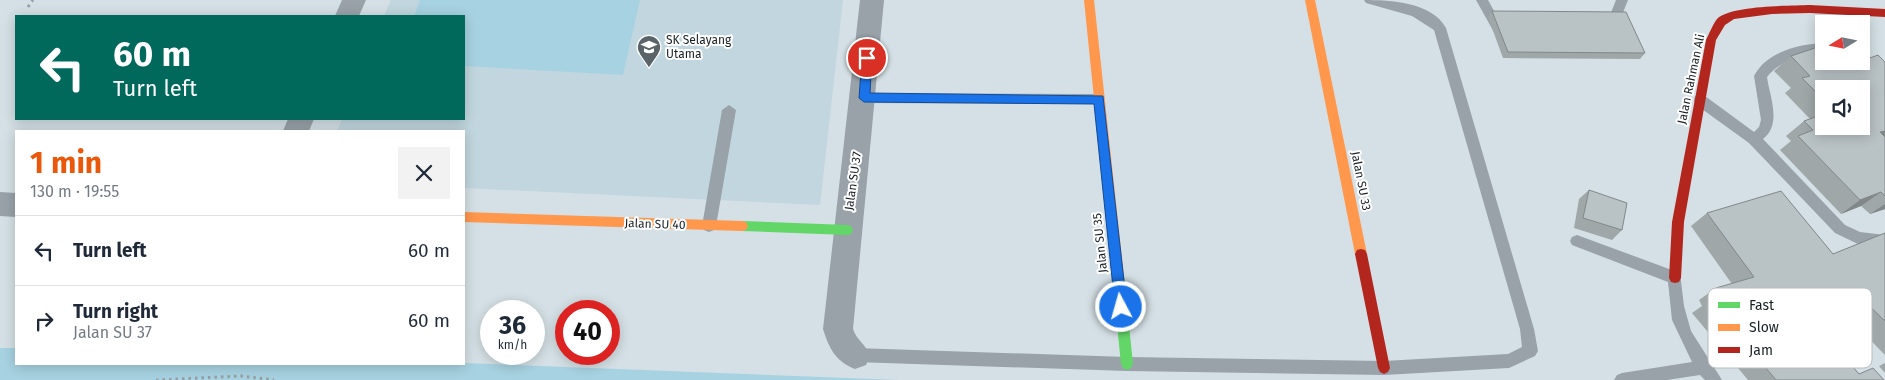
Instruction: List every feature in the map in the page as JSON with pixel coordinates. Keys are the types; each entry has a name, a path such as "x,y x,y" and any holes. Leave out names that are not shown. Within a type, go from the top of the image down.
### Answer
{"street":[{"path":"347,15 354,0"},
{"name":"Jalan SU 37","path":"856,355 843,344 838,329 846,230 864,98 872,0"},
{"name":"Jalan SU 35","path":"1089,0 1127,364"},
{"name":"Jalan SU 33","path":"1310,0 1384,368"},
{"name":"Jalan Rahman Ali","path":"1675,278 1678,222 1711,40 1721,22 1732,15 1749,12 1810,9 1885,13"},
{"path":"0,204 15,205"},
{"name":"Jalan SU 40","path":"465,217 846,230"}],"lane":[{"path":"856,355 1127,364 1384,368 1509,361 1530,352 1527,329 1440,28 1429,17 1411,10 1370,0"},
{"path":"1482,0 1506,44"},
{"path":"1606,40 1622,0"},
{"path":"1754,139 1765,130 1768,120 1760,76 1769,64 1810,48 1815,48"},
{"path":"864,98 1099,99"},
{"path":"1700,100 1754,139 1840,229 1858,238 1885,241"},
{"path":"709,226 729,110"},
{"path":"1577,241 1675,278 1676,310 1680,325 1703,367 1714,380"},
{"path":"1622,380 1703,367"}],"path":[{"path":"28,7 33,0"},
{"path":"156,380 241,376 274,380"}],"shaded area":[{"name":"SK Selayang Utama","path":"391,0 843,0 820,205 465,188 465,130 337,130 342,120 465,120 465,15 384,15"},
{"path":"420,0 640,0 623,75 465,66 465,15 414,15"},
{"path":"0,348 15,348 15,365 465,365 465,363 899,380 0,380"}],"building":[{"path":"1492,11 1626,12 1645,53 1508,52"},
{"path":"1815,48 1815,70 1870,70 1870,58 1878,55 1885,62 1885,131 1880,132 1885,137 1885,196 1881,192 1860,200 1798,136 1813,130 1804,121 1815,117 1815,135 1870,135 1870,80 1815,80 1815,91 1802,78 1810,76 1791,56"},
{"path":"1589,190 1627,203 1622,230 1583,218"},
{"path":"1781,191 1833,254 1885,233 1885,321 1872,308 1872,288 1716,288 1754,277 1707,213"},
{"path":"1766,368 1854,368 1859,374 1873,368 1884,380 1776,380"}],"traffic: fast":[{"path":"742,226 847,230"},
{"path":"1118,276 1127,364"}],"traffic: slow":[{"path":"1089,0 1118,276"},
{"path":"1310,0 1361,254"},
{"path":"465,217 742,226"}],"traffic: jam":[{"path":"1675,278 1678,222 1711,40 1721,22 1732,15 1772,10 1810,9 1885,13"},
{"path":"1361,254 1384,368"}],"place":[{"name":"SK Selayang Utama","path":"649,68"}],"route":[{"path":"867,58 864,98 1099,99 1121,307"}]}
